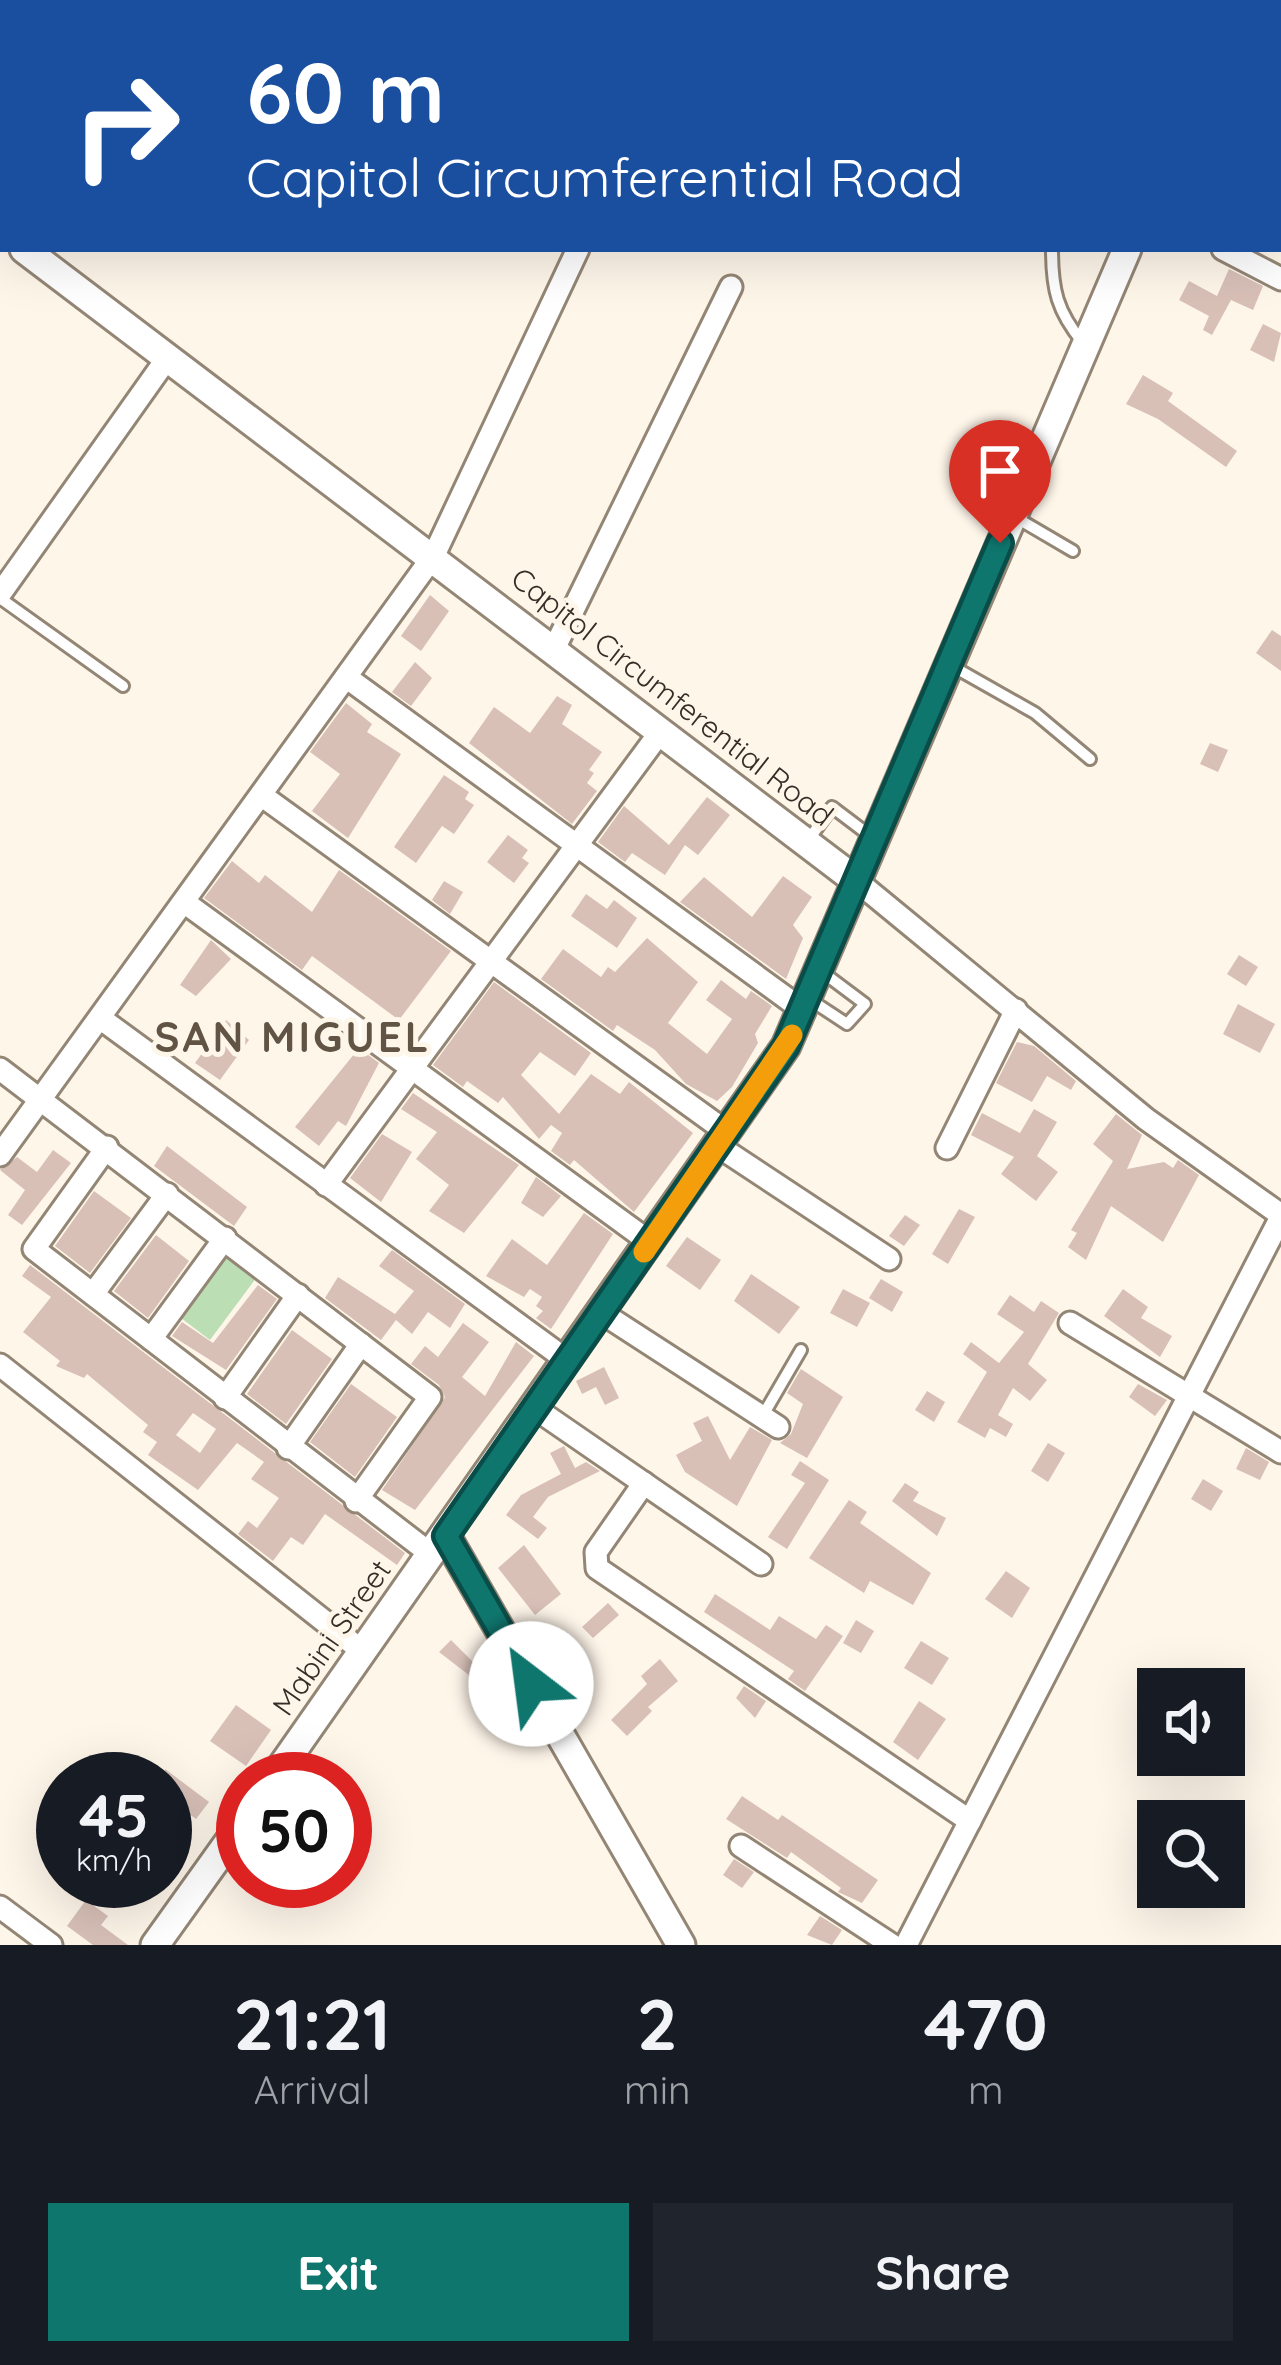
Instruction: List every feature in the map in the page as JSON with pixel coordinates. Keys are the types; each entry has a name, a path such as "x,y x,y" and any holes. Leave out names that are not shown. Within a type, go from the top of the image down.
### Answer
{"main road":[{"name":"Capitol Circumferential Road","path":"28,252 434,555 858,882"},
{"path":"681,1945 439,1546 723,1140 807,1005 1126,252"},
{"name":"Mabini Street","path":"292,1752 439,1546"},
{"path":"155,1945 216,1860"}],"street":[{"path":"0,1155 434,555 577,252"},
{"path":"1229,252 1281,279"},
{"path":"554,649 731,287"},
{"path":"0,596 168,357"},
{"path":"346,677 807,1005"},
{"path":"326,1185 661,731"},
{"path":"261,795 890,1259"},
{"path":"858,882 1147,1119 1281,1216 906,1945"},
{"path":"184,902 651,1243"},
{"path":"947,1148 1016,1010"},
{"path":"100,1018 568,1361"},
{"path":"0,1069 430,1397 356,1501"},
{"path":"107,1147 34,1250 356,1501 439,1546"},
{"path":"93,1294 167,1194"},
{"path":"152,1339 225,1238"},
{"path":"225,1397 298,1295"},
{"path":"602,1313 770,1422"},
{"path":"1070,1323 1189,1400 1281,1451"},
{"path":"288,1448 361,1344"},
{"path":"0,1365 362,1652"},
{"path":"536,1409 761,1564"},
{"path":"644,1483 596,1552 597,1568 970,1821"},
{"path":"741,1846 892,1945"},
{"path":"0,1907 51,1945"}],"lane":[{"path":"1052,252 1051,289 1061,316 1085,345"},
{"path":"1012,516 1072,551"},
{"path":"0,596 123,686"},
{"path":"949,664 1035,713 1090,758"},
{"path":"807,842 832,807 876,840"},
{"path":"807,1005 847,1024 865,1004 821,970"},
{"path":"770,1422 801,1350"}],"green space":[{"path":"224,1252 257,1277 210,1340 177,1315"}],"building":[{"path":"1229,269 1263,286 1253,310 1231,300 1212,335 1203,330 1209,316 1179,300 1189,281 1217,296"},
{"path":"1263,324 1281,333 1274,362 1250,350"},
{"path":"1143,375 1173,393 1168,401 1237,451 1226,467 1158,419 1126,404"},
{"path":"430,595 449,611 421,651 401,636"},
{"path":"1272,630 1281,636 1281,671 1256,653"},
{"path":"415,662 432,678 411,706 392,692"},
{"path":"557,696 572,705 562,724 602,752 589,770 594,773 587,783 597,791 572,824 469,743 494,707 530,733"},
{"path":"346,703 372,724 367,732 401,754 348,838 312,811 340,774 310,752"},
{"path":"1210,743 1228,750 1218,772 1200,764"},
{"path":"444,775 469,792 465,799 474,805 454,834 442,826 416,863 394,847"},
{"path":"707,797 730,815 698,855 685,845 665,875 632,853 625,862 598,842 624,806 669,845"},
{"path":"508,835 528,850 522,858 529,863 514,883 487,862"},
{"path":"232,861 259,883 265,875 312,912 339,870 451,951 399,1020 312,956 302,970 204,898"},
{"path":"783,876 812,897 793,925 803,938 786,979 680,902 704,877 752,917"},
{"path":"444,881 463,892 450,914 432,900"},
{"path":"586,894 607,909 614,900 637,918 617,948 571,916"},
{"path":"647,938 698,982 668,1023 707,1054 732,1019 706,1000 721,980 746,999 751,991 772,1006 755,1034 758,1043 732,1087 717,1101 686,1084 655,1050 617,1025 613,1031 541,979 563,949 601,977 608,967 615,972"},
{"path":"211,940 231,959 196,996 180,985"},
{"path":"1239,955 1258,967 1246,986 1227,974"},
{"path":"494,982 591,1053 575,1076 540,1052 521,1075 559,1114 591,1074 620,1094 629,1082 693,1133 634,1212 574,1160 570,1165 551,1151 562,1133 551,1125 539,1139 503,1097 498,1103 467,1081 463,1087 433,1065"},
{"path":"1238,1004 1275,1024 1260,1053 1223,1034"},
{"path":"226,1020 249,1040 220,1080 195,1063"},
{"path":"1017,1042 1034,1046 1076,1081 1071,1090 1047,1076 1032,1102 996,1083"},
{"path":"359,1048 379,1063 346,1126 338,1121 319,1146 295,1127"},
{"path":"413,1093 519,1165 464,1233 429,1211 449,1185 416,1159 437,1132 401,1109"},
{"path":"1034,1109 1057,1122 1037,1156 1058,1172 1036,1201 1001,1174 1014,1157 971,1135 982,1113 1020,1133"},
{"path":"1116,1114 1142,1135 1127,1169 1164,1162 1173,1168 1178,1160 1199,1175 1163,1242 1111,1206 1086,1260 1068,1247 1077,1233 1071,1230 1113,1161 1093,1144"},
{"path":"382,1134 412,1152 381,1202 350,1178"},
{"path":"167,1146 247,1207 234,1226 154,1166"},
{"path":"53,1150 71,1163 22,1225 8,1215 25,1190 0,1170 17,1157 37,1172"},
{"path":"536,1177 561,1196 543,1217 521,1203"},
{"path":"94,1191 131,1218 90,1273 55,1246"},
{"path":"959,1209 975,1217 948,1264 932,1254"},
{"path":"584,1213 613,1234 551,1329 536,1318 543,1311 536,1306 542,1297 530,1289 524,1297 486,1276 512,1239 547,1265"},
{"path":"905,1215 920,1225 904,1246 889,1236"},
{"path":"156,1235 189,1261 148,1318 114,1291"},
{"path":"687,1237 721,1260 700,1290 666,1266"},
{"path":"392,1250 465,1304 450,1328 428,1312 412,1334 396,1320 381,1340 325,1298 338,1277 395,1314 414,1291 379,1266"},
{"path":"30,1265 405,1553 397,1565 325,1514 303,1545 291,1537 273,1561 238,1534 248,1521 257,1528 279,1498 251,1479 264,1462 237,1443 198,1490 148,1455 157,1442 143,1432 148,1425 87,1374 84,1378 56,1366 60,1361 23,1332 51,1297 22,1276","holes":["193,1413 216,1429 200,1453 176,1435"]},
{"path":"751,1274 800,1307 779,1334 734,1301"},
{"path":"881,1279 903,1292 892,1312 869,1298"},
{"path":"258,1285 277,1299 226,1370 172,1336 182,1322 213,1343"},
{"path":"843,1289 870,1303 857,1327 830,1313"},
{"path":"1123,1289 1148,1307 1141,1318 1172,1336 1160,1357 1104,1316"},
{"path":"1010,1295 1034,1312 1041,1301 1059,1313 1028,1364 1047,1380 1030,1401 1013,1388 998,1415 1013,1424 1006,1437 990,1428 985,1438 957,1422 987,1372 963,1354 971,1342 999,1363 1024,1332 997,1314"},
{"path":"463,1323 489,1342 462,1377 485,1396 516,1342 534,1356 415,1510 382,1490 445,1397 439,1385 411,1364 425,1346 438,1357"},
{"path":"292,1330 332,1359 286,1424 247,1394"},
{"path":"604,1367 619,1398 605,1405 596,1387 582,1394 576,1381"},
{"path":"801,1369 843,1397 807,1458 780,1443 791,1434 803,1404 787,1393"},
{"path":"351,1384 397,1417 355,1477 310,1442"},
{"path":"1138,1384 1167,1400 1155,1416 1129,1397"},
{"path":"927,1391 945,1402 934,1422 915,1410"},
{"path":"708,1416 730,1460 750,1427 772,1440 737,1506 685,1472 676,1455 702,1441 693,1423"},
{"path":"1048,1443 1065,1453 1048,1482 1031,1471"},
{"path":"564,1446 575,1468 586,1462 600,1471 548,1497 533,1517 547,1528 538,1539 506,1515 521,1495 561,1474 550,1453"},
{"path":"1246,1448 1269,1462 1260,1480 1236,1469"},
{"path":"800,1461 829,1480 787,1549 768,1537 805,1483 791,1475"},
{"path":"1203,1479 1223,1491 1211,1511 1191,1499"},
{"path":"905,1483 919,1492 913,1501 946,1518 937,1536 892,1501"},
{"path":"849,1500 867,1512 860,1523 931,1573 913,1605 870,1581 864,1593 809,1558"},
{"path":"524,1545 561,1594 535,1615 498,1568"},
{"path":"1006,1571 1030,1588 1012,1618 985,1599"},
{"path":"715,1594 770,1630 779,1616 816,1639 826,1625 843,1636 805,1691 788,1679 794,1671 704,1612"},
{"path":"608,1603 619,1615 593,1638 582,1627"},
{"path":"856,1620 874,1631 861,1653 843,1643"},
{"path":"451,1640 473,1662 475,1658 492,1670 488,1676 501,1690 496,1696 439,1652"},
{"path":"921,1641 949,1658 932,1685 904,1668"},
{"path":"577,1650 589,1671 572,1681 560,1659"},
{"path":"660,1659 678,1681 648,1707 652,1711 627,1736 611,1720 647,1684 641,1676"},
{"path":"744,1686 766,1701 755,1718 736,1698"},
{"path":"919,1701 946,1719 918,1760 893,1742"},
{"path":"236,1705 271,1730 256,1752 226,1752 210,1741"},
{"path":"192,1789 209,1802 196,1819 192,1816"},
{"path":"742,1796 778,1820 782,1815 878,1880 862,1903 838,1892 841,1888 791,1852 787,1858 726,1819"},
{"path":"734,1859 754,1872 742,1888 723,1875"},
{"path":"80,1908 97,1908 108,1916 101,1925 128,1945 93,1945 67,1926"},
{"path":"820,1916 842,1930 832,1945 807,1935"}],"slow traffic":[{"path":"644,1252 792,1035"}],"district":[{"name":"SAN MIGUEL","path":"293,1037"}],"route":[{"path":"531,1684 446,1536 786,1046 1000,543"}]}
